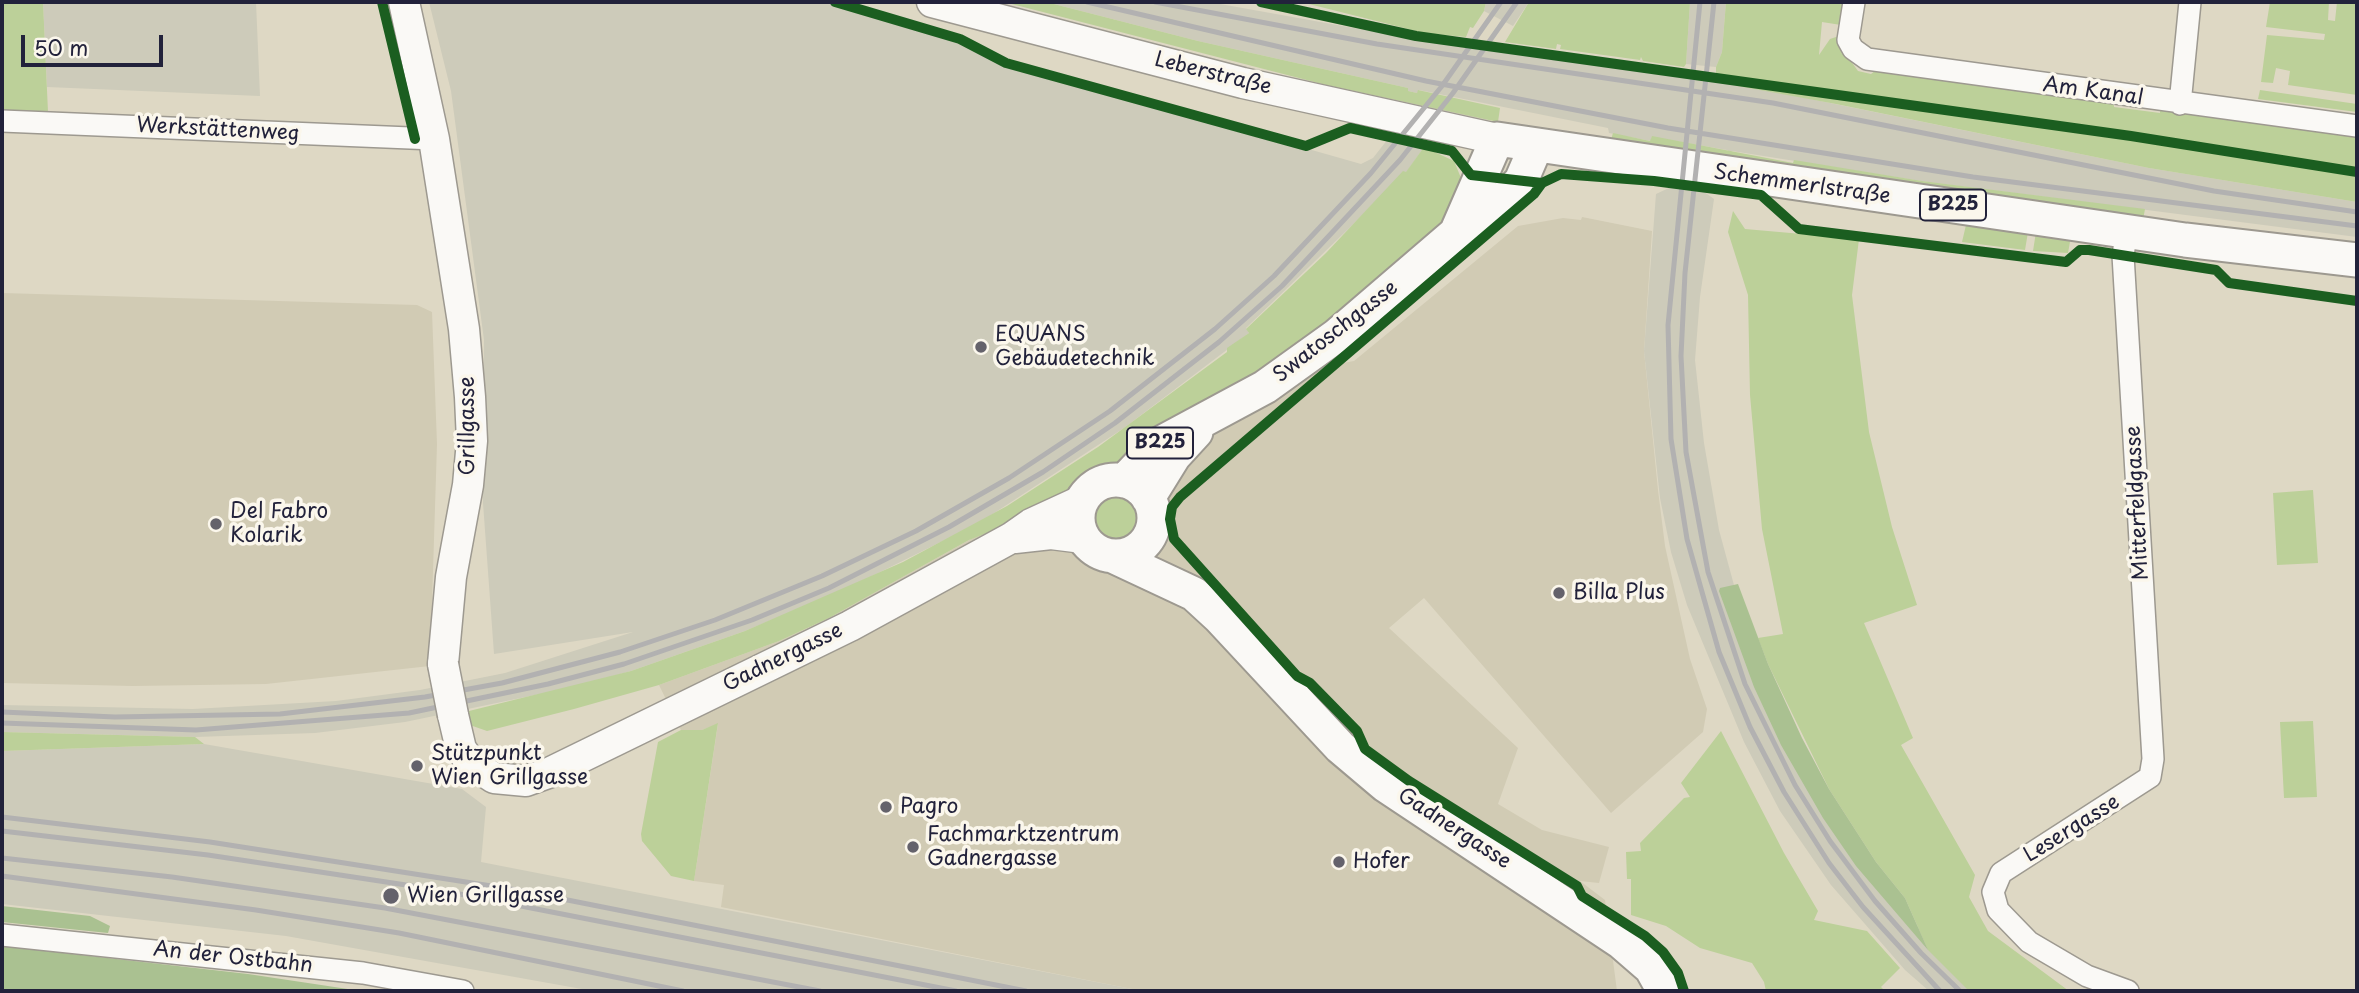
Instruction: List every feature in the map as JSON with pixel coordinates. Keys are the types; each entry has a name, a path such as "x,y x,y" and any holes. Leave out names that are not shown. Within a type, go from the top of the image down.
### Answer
{"main road":[{"name":"Grillgasse","path":"404,2 434,139 464,329 472,441 467,496 445,621 443,664 461,749 471,763 483,772 507,781 526,781 551,772"},
{"name":"Leberstraße","path":"932,2 1243,83 1497,139"},
{"name":"Schemmerlstraße","path":"1497,139 2186,240 2357,260"},
{"name":"Swatoschgasse","path":"1456,233 1497,139"},
{"name":"Swatoschgasse","path":"1136,489 1159,444 1265,387 1336,336 1456,233 1489,214 1511,193 1536,146"},
{"name":"B225","path":"1081,501 1099,484 1136,489"},
{"path":"1081,501 1077,516 1083,538 1096,552 1115,557 1137,550 1151,533 1154,515 1136,489"},
{"name":"Gadnergasse","path":"551,772 850,626 1012,538 1031,524 1081,501"},
{"name":"Gadnergasse","path":"1151,533 1194,594 1219,617 1340,747 1385,785 1621,942 1651,968 1664,991"},
{"name":"Gadnergasse","path":"1012,538 1051,534 1083,538"},
{"name":"Gadnergasse","path":"1115,557 1194,594"}],"street":[{"name":"Am Kanal","path":"1854,2 1848,40 1853,49 1867,60 2357,126"},
{"path":"2180,104 2190,2"},
{"name":"Werkstättenweg","path":"6,121 434,139"},
{"name":"Mitterfeldgasse","path":"2127,230 2123,255 2153,759 2150,777"},
{"name":"Lesergasse","path":"2128,991 2087,976 2029,942 1998,910 1993,892 1995,882 2010,867 2150,777"},
{"name":"An der Ostbahn","path":"2,935 363,973 463,991"}],"shaded area":[{"path":"43,2 256,2 260,96 47,87"},
{"path":"429,2 835,2 960,39 1006,63 1361,164 1373,158 1388,139 1424,147 1406,173 1246,328 1249,333 1124,428 979,523 850,587 745,631 631,671 569,688 405,722 315,733 195,737 2,732 2,705 193,709 336,701 420,690 505,673 633,632 494,654 483,503 484,340 451,91"},
{"path":"1046,2 1209,2 1432,42 1433,39 1443,41 1443,44 1607,64 1781,93 2149,168 2357,202 2357,237 1921,181 1732,151 1731,153 1727,150 1652,137 1651,141 1609,133 1608,128 1419,90 1417,93 1408,91 1408,88 1198,41"},
{"path":"1486,2 1529,2 1513,26 1484,11"},
{"path":"1690,2 1726,2 1722,52 1716,67 1686,64"},
{"path":"1671,187 1703,191 1714,199 1700,297 1695,360 1704,443 1719,530 1750,644 1876,877 1926,936 1983,991 1929,991 1905,970 1831,885 1780,811 1744,742 1687,605 1671,552 1660,498 1644,351 1656,194"},
{"path":"1582,217 1652,231 1644,351 1658,490 1665,546 1690,659 1707,709 1703,732 1611,813 1424,598 1389,628 1518,748 1498,804 1542,830 1609,847 1599,883 1580,881 1605,900 1617,991 1142,991 721,907 724,885 694,881 718,724 702,730 681,730 659,685 779,641 829,618 971,539 1078,490 1093,476 1196,447 1320,367 1354,361 1518,226 1563,218 1581,220"},
{"path":"2,293 417,305 432,312 437,444 430,666 266,684 133,686 2,683"},
{"path":"204,744 462,789 486,807 481,862 1142,991 593,991 286,936 2,904 2,751"}],"green space":[{"path":"2,2 43,2 48,112 2,110"},
{"path":"1004,2 1046,2 1198,41 1408,88 1408,91 1417,93 1418,90 1500,108 1498,122 1326,85"},
{"path":"1301,2 1486,2 1484,11 1473,28 1470,27 1466,37 1424,33"},
{"path":"1529,2 1690,2 1686,64 1684,67 1643,61 1641,57 1640,60 1560,49 1561,45 1557,44 1556,49 1505,42"},
{"path":"1726,2 1844,2 1841,25 1822,22 1819,55 1830,39 1839,36 1842,54 1845,53 1858,71 1871,74 1876,70 2114,103 2114,107 2160,113 2160,109 2357,137 2357,202 2149,168 1716,82 1716,67 1722,52"},
{"path":"2270,2 2329,2 2328,20 2335,21 2337,2 2357,2 2357,95 2288,85 2290,71 2276,68 2273,83 2261,82 2267,35 2324,40 2325,34 2266,27"},
{"path":"2260,90 2357,104 2357,112 2258,99"},
{"path":"1613,133 1650,141 1652,136 1793,163 1794,160 1922,181 2145,209 2143,220 1610,143"},
{"path":"1424,147 1454,161 1461,178 1470,180 1444,224 1320,329 1115,471 1093,476 1078,490 1010,524 969,540 829,618 779,641 659,685 574,709 487,731 467,724 465,712 631,671 745,631 903,562 1007,506 1098,447 1227,352 1227,348 1249,333 1246,329 1326,253 1403,171 1406,172"},
{"path":"1733,211 1745,229 1859,239 1852,295 1869,432 1892,527 1917,605 1864,623 1913,738 1901,745 1975,875 1969,897 1988,931 2069,991 1969,991 1928,950 1905,898 1876,862 1829,789 1768,664 1758,638 1783,634 1762,529 1750,395 1748,295 1728,232"},
{"path":"1966,225 2028,232 2025,250 1962,242"},
{"path":"2036,232 2071,236 2068,253 2033,251"},
{"path":"2313,490 2318,563 2277,565 2273,493"},
{"path":"1116,491 1127,493 1136,499 1142,508 1142,530 1136,539 1127,545 1116,547 1105,545 1096,539 1090,530 1088,519 1090,508 1096,499 1105,493"},
{"path":"1738,584 1768,664 1802,738 1829,789 1876,862 1905,898 1928,950 1856,866 1823,818 1781,745 1754,687 1719,591 1720,588"},
{"path":"2313,721 2317,797 2284,798 2280,722"},
{"path":"718,723 694,881 671,876 642,841 641,834 658,742 681,730 702,730"},
{"path":"1721,731 1784,853 1818,911 1814,920 1867,931 1900,968 1881,987 1885,991 1766,991 1764,982 1752,963 1700,948 1666,926 1631,915 1631,879 1627,879 1626,852 1641,851 1640,843 1684,798 1690,797 1681,783"},
{"path":"2,732 195,737 204,744 2,751"},
{"path":"2,906 90,916 110,926 108,933 2,922"},
{"path":"2,946 248,974 361,991 2,991"}],"railway":[{"path":"1087,2 1426,81 1668,128 1973,177 2357,226"},
{"path":"1155,2 1377,44 1773,103 2214,191 2357,212"},
{"path":"2,712 115,717 280,714 425,697 502,683 620,652 715,620 822,576 916,531 1009,478 1110,411 1215,329 1274,276 1371,173 1442,86 1501,2"},
{"path":"2,723 196,730 409,713 548,684 624,664 752,620 829,588 949,527 1043,472 1115,423 1219,342 1282,286 1400,160 1453,93 1517,2"},
{"path":"1700,2 1668,325 1671,439 1687,539 1719,652 1750,727 1784,792 1829,863 1863,907 1940,991"},
{"path":"1714,2 1685,273 1681,356 1686,452 1708,572 1745,684 1795,785 1830,841 1875,901 1921,953 1960,991"},
{"path":"2,817 210,842 517,890 1026,991"},
{"path":"2,831 208,855 439,890 956,991"},
{"path":"2,858 172,877 385,908 820,991"},
{"path":"2,876 256,910 399,933 683,991"}],"cycle path":[{"path":"382,2 415,139"},
{"path":"835,2 960,39 1006,63 1306,146 1350,128 1452,151 1471,175 1542,183"},
{"path":"1261,2 1416,36 2131,136 2357,172"},
{"path":"1684,991 1678,973 1663,952 1645,936 1582,896 1577,886 1409,781 1365,749 1357,731 1310,683 1297,676 1174,539 1170,519 1172,507 1180,497 1534,194 1542,183 1561,174 1654,181 1761,195 1799,229 2066,262 2080,250 2089,250 2216,270 2229,283 2357,301"}],"place":[{"name":"EQUANS Gebäudetechnik","path":"981,347"},
{"name":"Del Fabro Kolarik","path":"216,524"},
{"name":"Billa Plus","path":"1559,593"},
{"name":"Stützpunkt Wien Grillgasse","path":"417,766"},
{"name":"Pagro","path":"886,807"},
{"name":"Fachmarktzentrum Gadnergasse","path":"913,847"},
{"name":"Hofer","path":"1339,862"},
{"name":"Wien Grillgasse","path":"391,896"}]}
